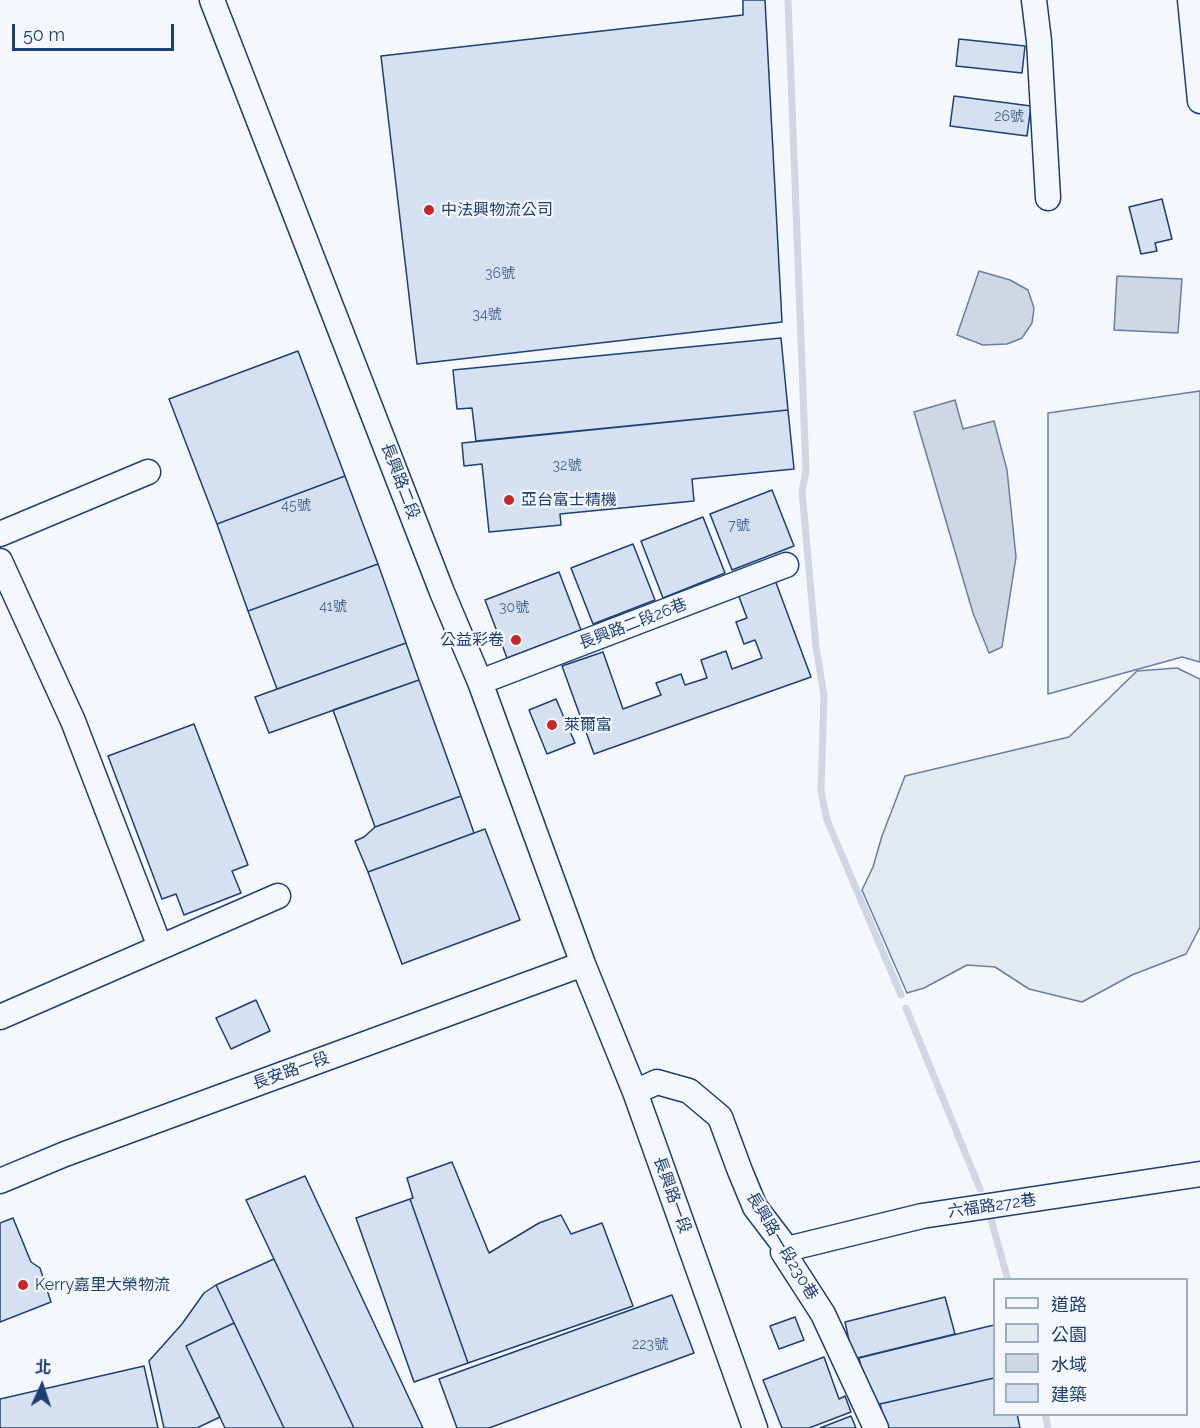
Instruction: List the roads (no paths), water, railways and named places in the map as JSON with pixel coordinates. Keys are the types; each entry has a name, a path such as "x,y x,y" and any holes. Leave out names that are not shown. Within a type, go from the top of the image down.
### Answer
{"street":[{"name":"長興路二段","path":"212,0 315,260 442,592 480,682 583,963"},
{"path":"1034,0 1039,41 1048,198"},
{"path":"1190,0 1200,101"},
{"path":"0,534 148,472"},
{"path":"0,561 73,721 160,947"},
{"name":"長興路二段26巷","path":"480,682 786,566"},
{"path":"0,1017 278,896"},
{"name":"長興路一段","path":"583,963 635,1092 755,1428"},
{"name":"長安路一段","path":"0,1182 76,1150 583,963"},
{"name":"長興路一段230巷","path":"635,1092 657,1082 688,1091 720,1117 756,1207 787,1249 783,1252 823,1314 876,1428"},
{"name":"六福路272巷","path":"787,1249 922,1216 1200,1174"}],"water":[{"path":"979,271 1010,280 1028,290 1034,308 1032,323 1022,338 1007,344 983,345 957,335"},
{"path":"1117,276 1182,279 1178,333 1114,330"},
{"path":"955,400 963,429 994,421 1007,470 1016,557 1002,647 989,653 973,613 914,412"}],"waterway":[{"path":"788,0 806,471 802,491 816,647 824,696 821,791 827,820 901,995"},
{"path":"906,1008 980,1189"},
{"path":"990,1216 1007,1278"},
{"path":"1045,1416 1048,1428"}],"place":[{"name":"中法興物流公司","path":"429,210"},
{"name":"亞台富士精機","path":"509,500"},
{"name":"公益彩卷","path":"516,640"},
{"name":"萊爾富","path":"552,725"},
{"name":"Kerry嘉里大榮物流","path":"23,1285"}]}
